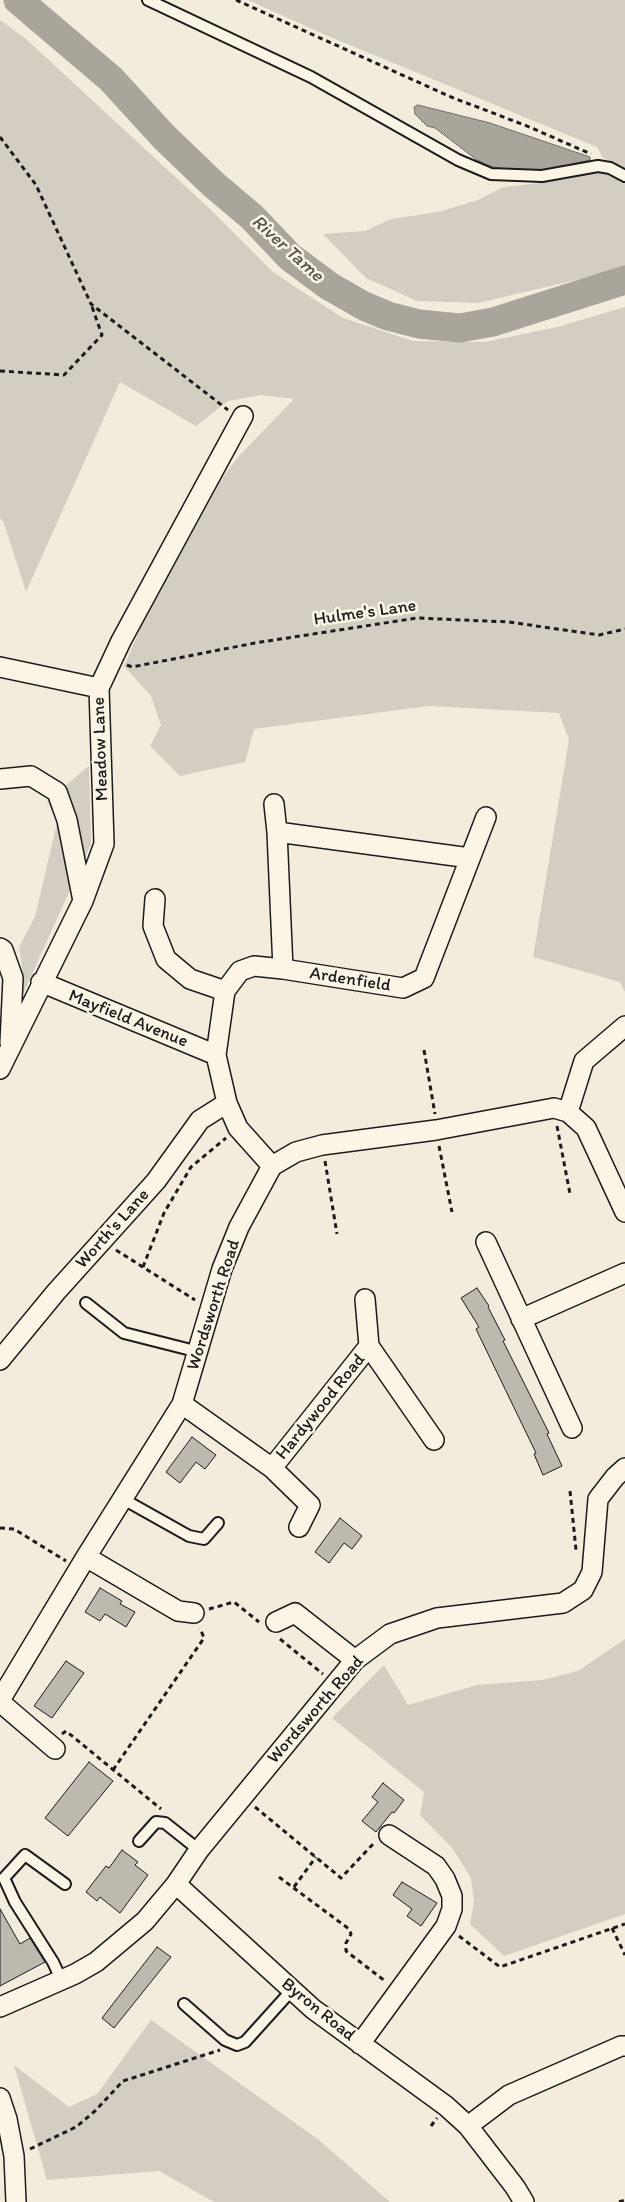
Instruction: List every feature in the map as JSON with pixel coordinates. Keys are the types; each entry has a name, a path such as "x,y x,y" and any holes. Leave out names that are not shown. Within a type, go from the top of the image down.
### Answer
{"street":[{"name":"Meadow Lane","path":"0,1069 41,982 83,901 104,844 99,688 112,660 243,416"},
{"path":"0,666 99,688"},
{"path":"0,780 31,776 57,792 67,820 83,901"},
{"path":"274,804 283,969"},
{"name":"Ardenfield","path":"225,991 240,971 254,966 403,988 424,978 486,817"},
{"path":"277,832 470,858"},
{"path":"155,899 153,926 166,959 190,979 225,991 216,1055 227,1103 238,1128 272,1166 296,1152 322,1145 437,1130 561,1110 586,1128 625,1212"},
{"path":"0,948 3,950 13,978 10,1040 12,1046"},
{"name":"Mayfield Avenue","path":"41,982 216,1055"},
{"path":"561,1110 584,1061 625,1026"},
{"name":"Worth's Lane","path":"0,1360 156,1180 200,1120 227,1103"},
{"name":"Wordsworth Road","path":"0,1701 182,1404 199,1352 222,1269 239,1227 272,1166"},
{"path":"486,1242 572,1428"},
{"path":"521,1319 625,1273"},
{"name":"Hardywood Road","path":"364,1299 369,1346 434,1440"},
{"name":"Hardywood Road","path":"272,1468 369,1346"},
{"path":"182,1404 272,1468 310,1505 299,1527"},
{"name":"Wordsworth Road","path":"0,2007 96,1962 146,1921 176,1884 199,1850 355,1660 390,1634 437,1618 563,1604 584,1590 592,1572 598,1499 615,1477 625,1468"},
{"path":"83,1563 186,1612"},
{"path":"276,1622 295,1613 355,1660"},
{"path":"0,1701 52,1746"},
{"path":"360,2044 446,1926 452,1909 452,1896 445,1879 436,1866 389,1835"},
{"name":"Byron Road","path":"176,1884 291,1990 360,2044 446,2106 468,2126 515,2187 524,2202"},
{"path":"468,2126 510,2095 621,2046 625,2046"},
{"path":"0,2098 7,2118 14,2156 16,2202"}],"lane":[{"path":"148,0 310,77 458,160 491,174 542,176 598,166 610,168 625,176"},
{"path":"86,1303 124,1333 199,1352"},
{"path":"123,1499 189,1536 204,1539 218,1523"},
{"path":"139,1841 156,1822 165,1823 199,1850"},
{"path":"61,1979 4,1878 25,1855 65,1884"},
{"path":"184,2004 225,2040 237,2045 245,2042 291,1990"}],"path":[{"path":"236,0 451,97 527,126 594,155 598,166"},
{"path":"0,137 36,185 91,304 102,335 64,374 0,371"},
{"path":"91,304 228,410 231,438"},
{"name":"Hulme's Lane","path":"112,660 132,667 255,643 417,618 509,622 599,635 625,629"},
{"path":"424,1050 452,1212"},
{"path":"561,1110 570,1194"},
{"path":"143,1267 164,1213 191,1167 228,1136"},
{"path":"322,1145 337,1234"},
{"path":"113,1249 211,1308"},
{"path":"570,1491 576,1553"},
{"path":"0,1528 14,1529 83,1563"},
{"path":"113,1770 204,1638 186,1612"},
{"path":"52,1746 66,1731 164,1811 165,1823"},
{"path":"243,1797 341,1878 373,1843 389,1835"},
{"path":"294,1887 316,1857"},
{"path":"279,1877 349,1929 351,1934 346,1943 346,1951 398,1990"},
{"path":"446,1926 500,1967 625,1924"},
{"path":"612,1928 625,1955"},
{"path":"14,2156 76,2127 95,2111 123,2081 237,2045"},
{"path":"620,2202 625,2200"}],"shaded area":[{"path":"248,0 625,0 625,169 603,158 597,147 328,36"},
{"path":"0,20 26,39 210,209 274,273 343,318 413,341 485,342 557,327 625,307 625,992 620,982 533,957 569,740 559,713 429,706 254,729 245,762 180,776 150,746 161,725 151,696 124,666 141,627 223,477 238,457 294,399 261,395 228,401 196,426 120,382 26,592 4,523 0,518"},
{"path":"418,105 490,123 590,157 590,160 532,173 516,172 490,166 477,160 435,128 427,126 415,114 414,107"},
{"path":"599,170 611,172 625,181 625,266 606,273 478,303 417,301 366,278 323,234 365,231 391,219 438,212 478,200 503,187 539,183"},
{"path":"89,766 91,844 22,996 23,973 19,947 35,917 57,823 47,801"},
{"path":"625,1639 625,1914 504,1956 470,1924 474,1902 471,1878 453,1849 420,1815 424,1792 332,1718 384,1665 408,1705 477,1685 543,1680 578,1671"},
{"path":"151,2020 319,2140 390,2202 214,2202 159,2171 47,2180 14,2065 69,2107 97,2094"}],"building":[{"path":"477,1288 489,1306 505,1340 503,1341 549,1433 547,1434 562,1466 543,1475 534,1454 536,1453 476,1329 479,1327 461,1298"},
{"path":"192,1437 216,1455 205,1469 196,1462 180,1483 166,1472"},
{"path":"340,1518 362,1536 352,1549 344,1543 329,1563 315,1552"},
{"path":"100,1588 122,1601 120,1604 135,1612 126,1627 105,1614 100,1621 85,1612"},
{"path":"66,1661 84,1673 52,1718 34,1706"},
{"path":"89,1762 113,1781 68,1836 45,1818"},
{"path":"383,1783 404,1800 376,1832 362,1821 378,1802 372,1797"},
{"path":"122,1850 138,1862 135,1865 148,1875 120,1913 100,1897 97,1901 86,1892 106,1866 109,1868"},
{"path":"402,1882 437,1903 421,1926 407,1916 412,1909 393,1895"},
{"path":"0,1909 20,1944 30,1938 45,1962 0,1986"},
{"path":"157,1947 171,1957 114,2028 102,2018"}],"waterway":[{"name":"River Tame","path":"18,0 111,79 164,137 213,184 252,217 290,257 329,286 364,306 388,316 419,324 460,328 493,322 625,280"}]}
